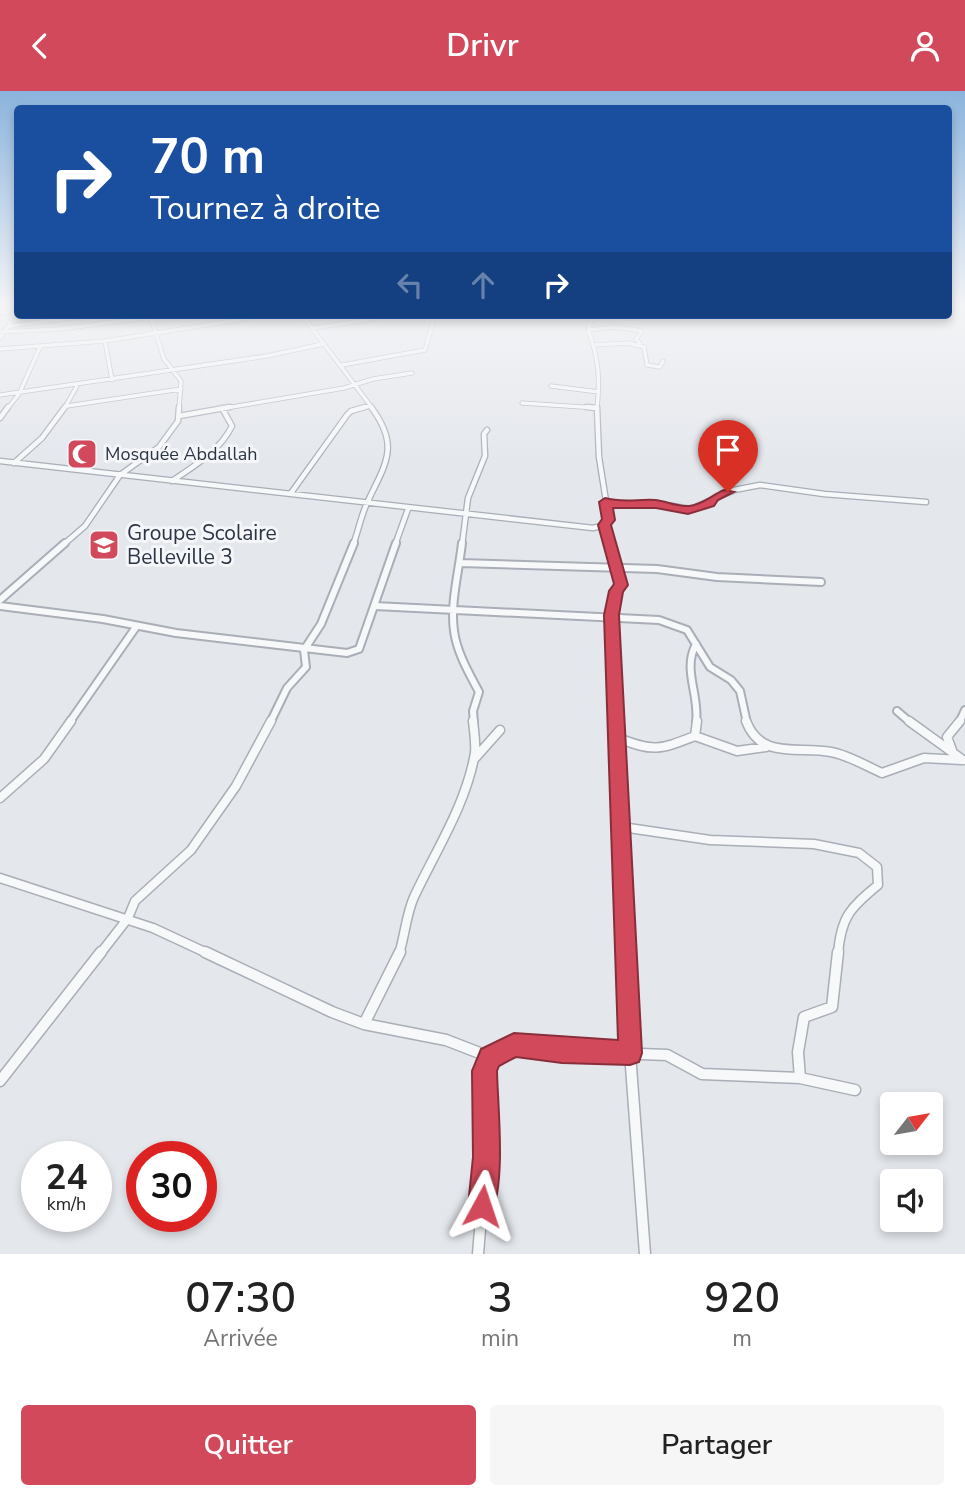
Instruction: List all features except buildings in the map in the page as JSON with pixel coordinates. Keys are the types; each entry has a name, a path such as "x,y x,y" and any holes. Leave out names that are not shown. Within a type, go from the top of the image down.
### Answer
{"street":[{"path":"0,418 19,394 35,358"},
{"path":"109,358 113,380"},
{"path":"0,600 85,526 120,475 159,447 179,416 181,389 181,380 169,371 163,358"},
{"path":"0,395 78,386 252,358"},
{"path":"0,1081 128,918 144,891 191,850 236,786 287,688 306,667 304,650 321,624 347,565 367,503 382,477 389,453 384,424 336,358"},
{"path":"342,365 379,358"},
{"path":"0,461 593,528 604,525 609,520 597,408 599,392 595,358"},
{"path":"646,358 647,365 660,366 663,361"},
{"path":"179,416 412,373"},
{"path":"14,463 38,444 67,406 78,386"},
{"path":"551,386 599,392"},
{"path":"67,406 181,389"},
{"path":"522,403 597,408"},
{"path":"291,493 347,415 351,411 370,406"},
{"path":"172,481 201,461 229,433 232,426 222,408"},
{"path":"364,1024 400,951 405,920 415,895 428,873 439,844 452,826 475,752 472,711 479,692 463,661 454,631 454,608 468,498 485,456 484,435 487,430"},
{"path":"605,502 611,505 656,504 688,510 709,504 714,498 728,492 751,486 795,487 821,494 882,495 926,502"},
{"path":"0,606 103,619 136,627 206,637 346,653 359,649 408,509"},
{"path":"604,525 621,585 616,591 612,615 630,1053 645,1254"},
{"path":"461,563 657,569 769,581 821,582"},
{"path":"375,606 659,619 687,630 710,667 731,680 740,691 747,724 756,739 766,747"},
{"path":"0,798 44,759 136,627"},
{"path":"695,736 698,705 687,668 688,655 696,644"},
{"path":"953,752 947,737 956,729 965,710"},
{"path":"897,711 927,736 964,760"},
{"path":"472,761 500,730"},
{"path":"618,738 646,749 669,746 695,736 737,751 766,747 834,752 882,773 924,758 964,760"},
{"path":"622,827 710,840 814,844 859,853 877,867 878,885 851,907 839,937 838,992 832,1007 804,1017 798,1052 800,1078"},
{"path":"0,878 128,918 226,960 332,1012 364,1024 446,1040 490,1058"},
{"path":"478,1254 486,1157 484,1071 490,1058 514,1045 562,1051 667,1055 702,1075 800,1078 855,1090"}],"place":[{"name":"Mosquée Abdallah","path":"82,454"},
{"name":"Groupe Scolaire Belleville 3","path":"104,545"}],"route":[{"path":"482,1206 486,1157 484,1071 490,1058 514,1045 562,1051 630,1053 612,615 616,591 621,585 604,525 609,520 605,502 611,505 669,505 688,510 709,504 714,498 728,492"}]}
